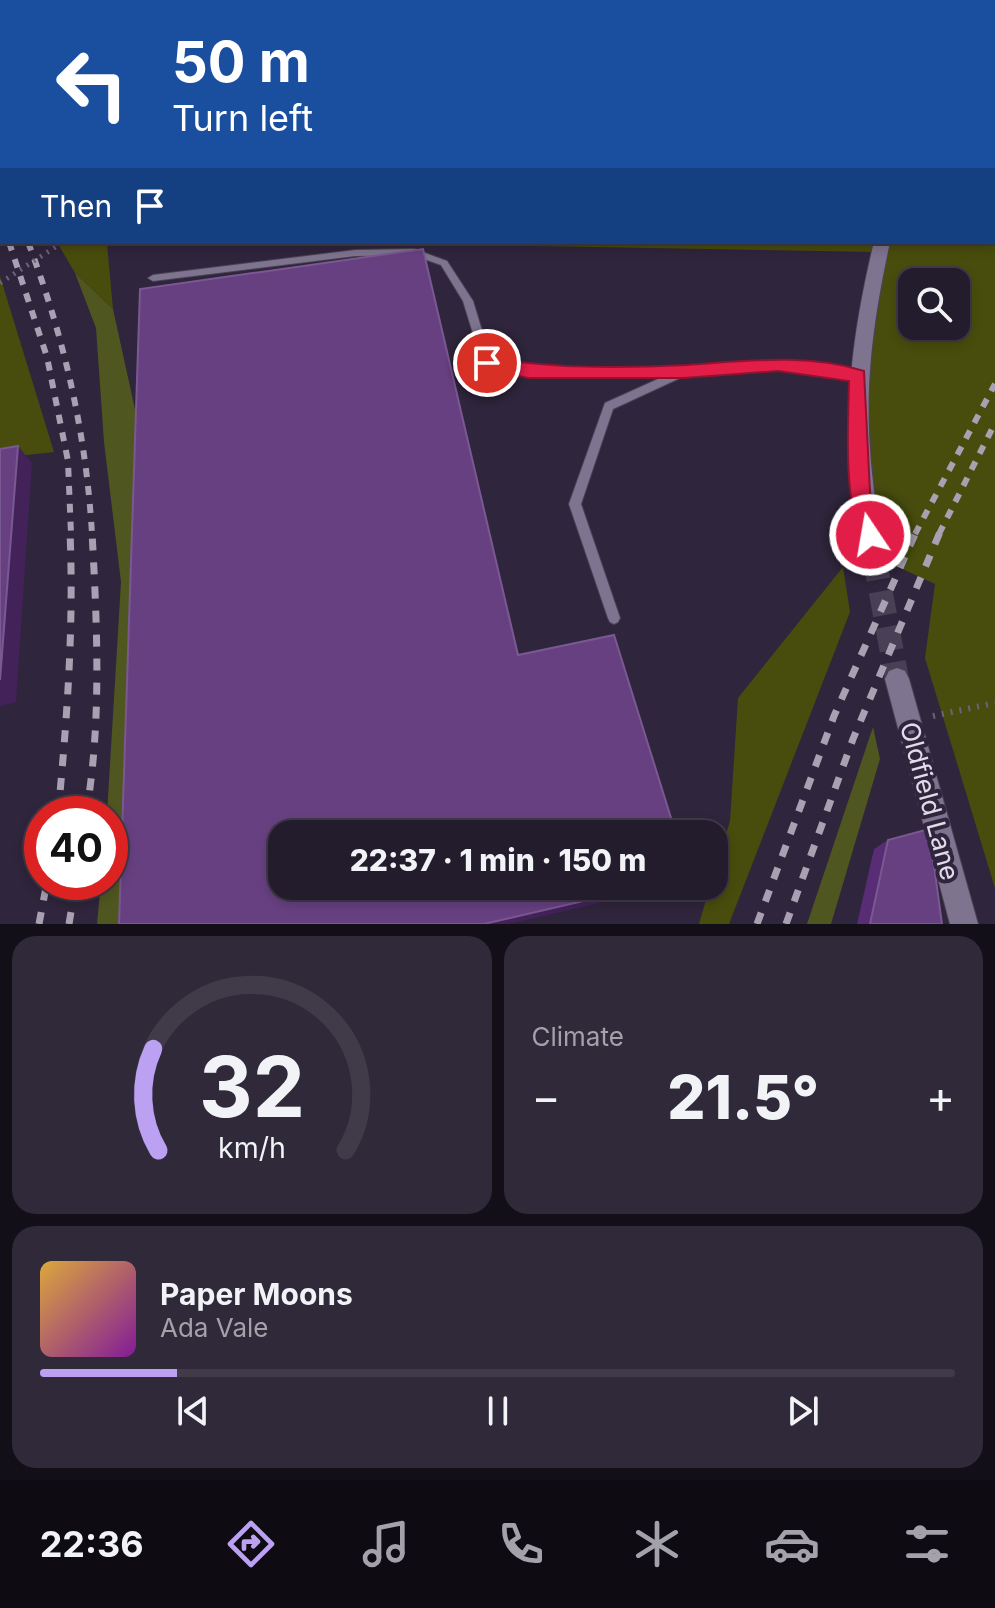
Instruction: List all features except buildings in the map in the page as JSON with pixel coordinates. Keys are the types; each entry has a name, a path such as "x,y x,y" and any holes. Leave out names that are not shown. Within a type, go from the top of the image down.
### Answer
{"street":[{"path":"874,556 861,492 858,376 882,244"},
{"name":"Oldfield Lane","path":"897,679 964,924"}],"lane":[{"path":"153,278 355,253 414,252 444,263 468,301 487,363 528,371 684,371 778,365 858,376"},
{"path":"614,618 575,504 609,406 684,371"}],"path":[{"path":"0,283 60,244"},
{"path":"909,721 995,703"}],"green space":[{"path":"58,244 107,244 113,309 75,273"},
{"path":"520,244 995,244 995,888 925,658 935,584 874,556 857,428 879,252"},
{"path":"75,273 113,309 138,423 130,924 97,924 99,900 128,900 128,796 108,796 121,582 104,442 96,328"},
{"path":"0,276 54,452 0,458"},
{"path":"843,567 850,612 729,924 699,924 706,900 728,900 728,828 738,698"},
{"path":"873,727 880,759 831,924 807,924"}],"tunnel":[{"path":"874,556 897,679"}],"railway":[{"path":"10,244 47,357 68,461 71,534"},
{"path":"29,244 52,313 71,385 85,459 92,534"},
{"path":"916,533 995,384"},
{"path":"940,532 995,423"},
{"path":"60,796 69,673 70,532"},
{"path":"89,796 96,709 97,638 92,532"},
{"path":"786,924 853,739 940,532"},
{"path":"757,924 834,716 916,533"},
{"path":"39,924 44,900"},
{"path":"69,924 73,900"}],"route":[{"path":"487,363 528,371 684,371 778,365 858,376 861,492 870,535"}]}
